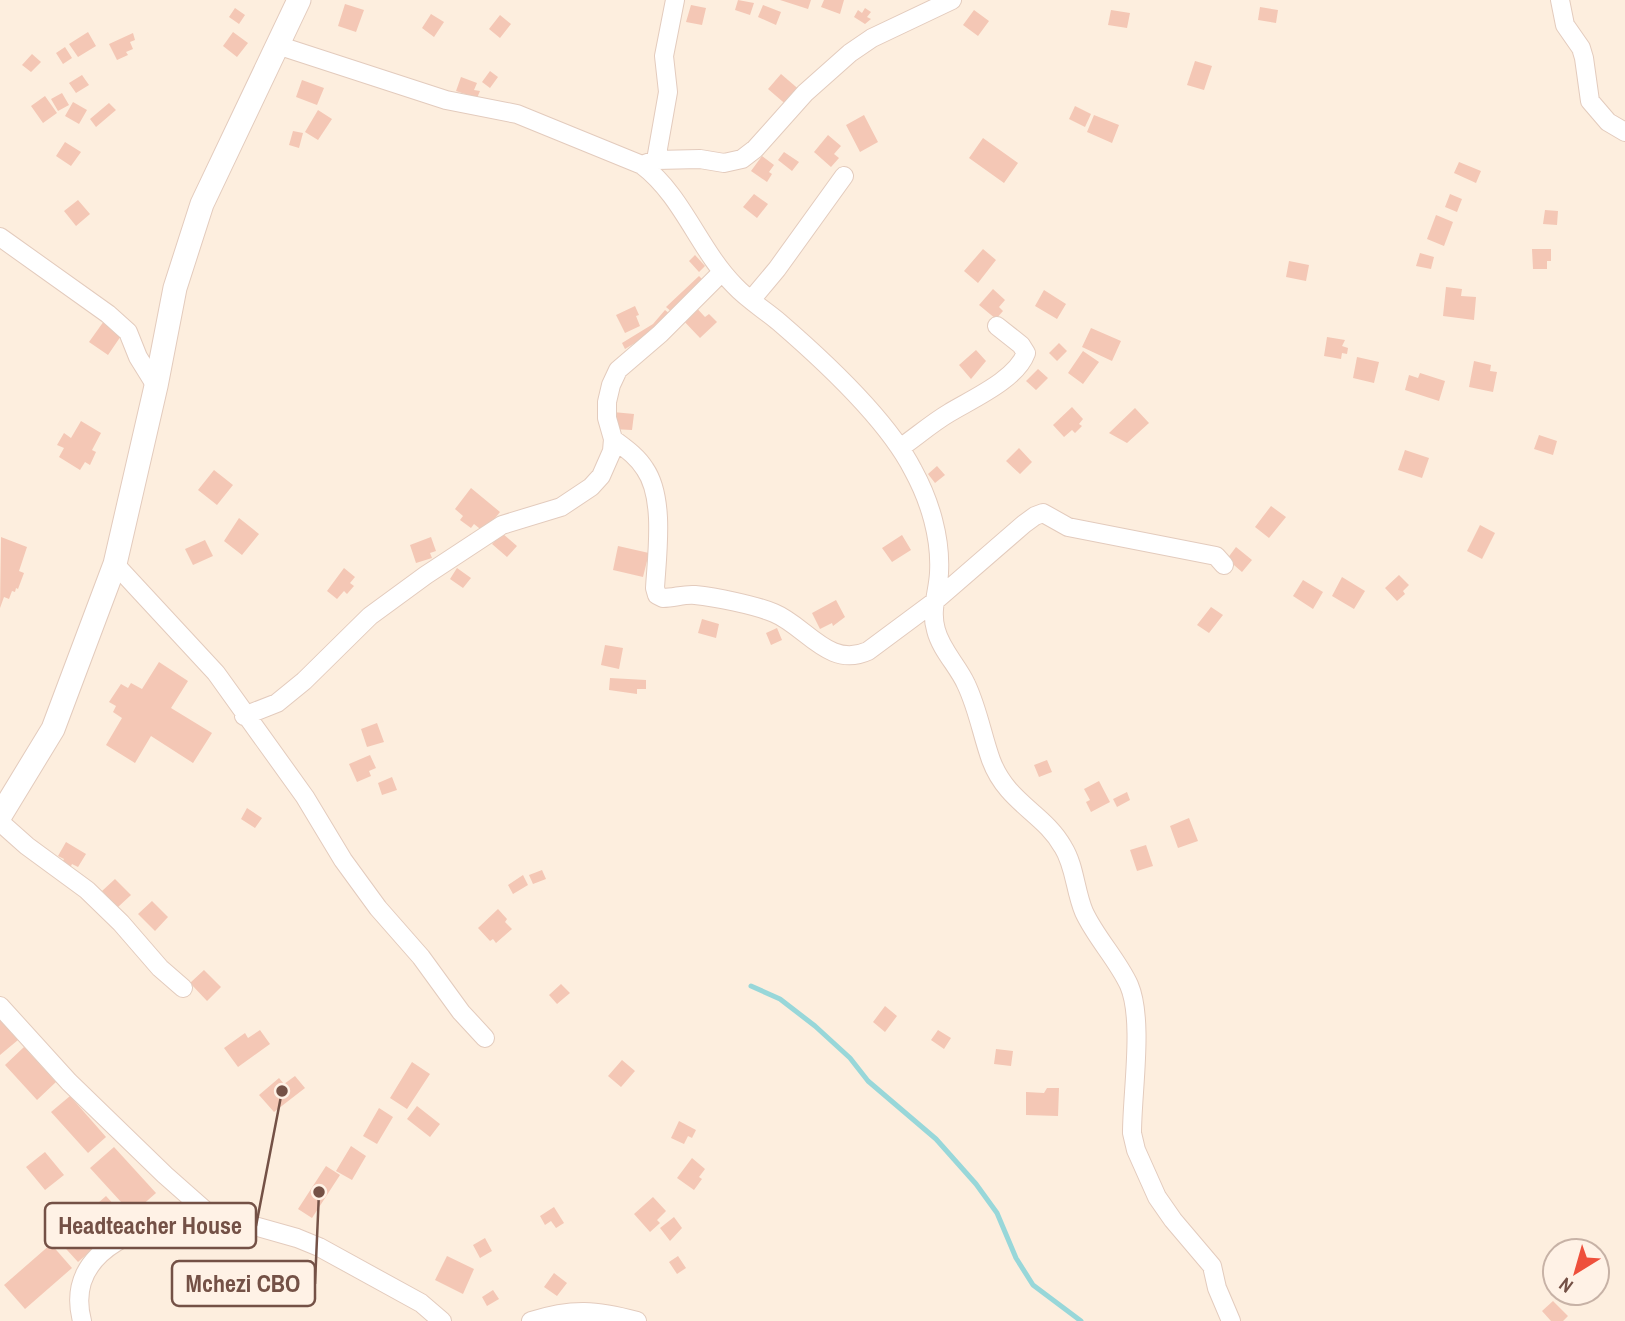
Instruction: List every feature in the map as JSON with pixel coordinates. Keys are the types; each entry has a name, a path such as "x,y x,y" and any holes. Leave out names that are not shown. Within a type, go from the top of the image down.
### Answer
{"street":[{"path":"675,0 664,56 668,92 649,162 652,172 679,205 705,250 722,272 849,389 900,448 913,470 932,515 938,538 939,573 933,617 936,631 967,686 991,761 999,777 1009,792 1045,825 1063,847 1086,917 1129,985 1135,1024 1132,1122 1136,1150 1157,1197 1212,1266 1217,1288 1231,1321"},
{"path":"277,45 446,100 516,114 649,162 700,159 724,163 742,159 755,149 805,93 850,53 883,33 952,0"},
{"path":"1560,0 1565,25 1581,48 1584,58 1590,101 1608,122 1625,132"},
{"path":"0,816 53,729 115,564 156,386 174,288 202,204 295,2"},
{"path":"751,300 777,269 844,176"},
{"path":"0,237 108,314 128,332 138,357 156,386"},
{"path":"244,716 277,703 304,681 370,616 426,575 502,525 561,507 591,487 607,466 613,439 607,418 607,402 618,370 660,334 722,272"},
{"path":"900,448 949,413 993,388 1023,360 1026,353 1021,345 997,326"},
{"path":"613,439 634,455 646,470 654,489 657,594 663,598 695,595 776,614 821,646 844,656 858,656 868,651 934,602 1024,524 1043,513 1068,527 1216,556 1224,565"},
{"path":"115,564 216,673 244,716 305,797 378,908 485,1038"},
{"path":"0,822 27,846 87,890 121,923 160,968 183,988"},
{"path":"0,1006 69,1082 164,1175 208,1213"},
{"path":"82,1321 78,1304 82,1282 93,1262 113,1244 142,1228 171,1219 208,1213 297,1238 318,1247 421,1303 442,1321"},
{"path":"531,1321 553,1314 600,1311 637,1321"}],"building":[{"path":"738,0 754,3 750,15 735,10"},
{"path":"780,0 811,0 808,9"},
{"path":"824,0 844,0 840,14 821,7"},
{"path":"345,4 364,10 356,32 338,26"},
{"path":"691,5 706,8 702,25 686,22"},
{"path":"763,5 781,12 776,25 758,17"},
{"path":"1260,7 1278,10 1276,23 1258,20"},
{"path":"235,8 245,15 239,24 229,17"},
{"path":"865,8 871,12 867,17 871,19 865,24 854,17 858,10 862,13"},
{"path":"974,10 989,21 978,36 963,25"},
{"path":"1111,10 1130,13 1127,28 1108,25"},
{"path":"431,14 444,22 434,37 422,28"},
{"path":"500,15 511,24 500,38 489,29"},
{"path":"88,32 96,46 78,57 69,44"},
{"path":"233,32 248,43 237,57 223,46"},
{"path":"133,33 135,40 130,42 133,49 126,52 128,55 117,60 109,44"},
{"path":"65,47 72,58 63,64 56,53"},
{"path":"32,54 41,62 31,72 22,65"},
{"path":"1195,61 1212,66 1204,90 1187,85"},
{"path":"490,71 498,77 490,88 482,82"},
{"path":"781,74 802,92 789,107 768,89"},
{"path":"82,75 89,85 76,93 69,83"},
{"path":"461,77 477,83 474,90 480,91 477,98 456,91"},
{"path":"302,80 324,88 317,105 296,97"},
{"path":"62,93 69,105 58,111 51,99"},
{"path":"45,96 57,113 43,123 31,106"},
{"path":"73,102 87,110 79,124 65,116"},
{"path":"109,103 116,110 96,127 90,119"},
{"path":"1075,106 1091,114 1085,127 1069,119"},
{"path":"318,110 332,119 318,140 305,132"},
{"path":"864,115 878,142 860,152 846,125"},
{"path":"1094,115 1119,125 1112,143 1087,132"},
{"path":"293,131 303,133 299,148 289,145"},
{"path":"828,135 841,146 834,154 839,158 831,167 814,152"},
{"path":"983,138 1018,163 1004,183 969,158"},
{"path":"65,142 81,152 71,166 56,156"},
{"path":"784,152 799,162 792,171 778,160"},
{"path":"762,156 774,165 767,182 751,171"},
{"path":"1459,162 1481,171 1476,183 1454,173"},
{"path":"754,194 768,204 757,218 743,207"},
{"path":"1450,194 1462,199 1457,212 1445,207"},
{"path":"78,200 90,214 76,226 64,211"},
{"path":"1545,210 1558,211 1557,225 1543,224"},
{"path":"1436,215 1453,222 1444,246 1427,239"},
{"path":"983,249 996,260 978,283 964,271"},
{"path":"1532,249 1551,249 1551,261 1547,261 1547,269 1533,269"},
{"path":"1420,253 1434,257 1431,269 1416,266"},
{"path":"695,255 705,266 699,272 689,261"},
{"path":"1289,261 1309,265 1306,281 1286,277"},
{"path":"699,276 705,282 673,313 666,307"},
{"path":"1446,287 1462,289 1461,296 1476,297 1474,320 1443,316"},
{"path":"993,289 1005,300 999,307 1003,311 996,319 979,305"},
{"path":"1044,290 1066,304 1057,319 1035,306"},
{"path":"693,304 705,317 709,314 717,322 700,338 680,317"},
{"path":"635,306 640,326 625,333 616,315"},
{"path":"665,310 670,314 658,329 625,349 622,343 653,324"},
{"path":"104,321 123,333 108,355 89,342"},
{"path":"1091,328 1121,341 1112,361 1082,347"},
{"path":"1327,337 1345,340 1342,346 1348,348 1347,354 1342,353 1341,359 1324,356"},
{"path":"1059,343 1067,351 1057,361 1049,353"},
{"path":"976,350 986,361 971,379 959,365"},
{"path":"1083,351 1099,362 1083,384 1068,373"},
{"path":"1357,357 1379,362 1374,383 1353,378"},
{"path":"1474,361 1491,365 1490,371 1497,372 1493,392 1469,387"},
{"path":"1038,369 1048,378 1036,390 1026,381"},
{"path":"1420,373 1445,381 1439,401 1405,390 1409,375 1418,378"},
{"path":"1072,407 1083,419 1079,424 1082,426 1075,433 1072,430 1064,437 1053,425"},
{"path":"1135,408 1149,423 1127,443 1109,433"},
{"path":"613,412 634,414 632,430 612,429"},
{"path":"81,421 101,433 92,450 96,452 90,465 85,462 80,470 59,457 64,448 57,445 64,433 71,438"},
{"path":"1539,435 1557,441 1553,455 1534,449"},
{"path":"1019,448 1032,462 1020,474 1006,461"},
{"path":"1405,450 1429,458 1422,478 1398,470"},
{"path":"937,466 945,475 935,483 928,474"},
{"path":"214,470 233,485 217,505 198,490"},
{"path":"471,488 500,512 484,532 474,524 471,528 460,520 463,516 455,509"},
{"path":"1271,506 1286,517 1269,538 1255,527"},
{"path":"239,518 259,534 242,555 224,541"},
{"path":"1480,525 1495,533 1482,559 1467,551"},
{"path":"502,533 517,546 507,557 492,544"},
{"path":"902,535 911,550 892,562 882,548"},
{"path":"1,537 27,547 19,571 24,573 18,589 12,591 9,599 4,597 0,608"},
{"path":"431,537 436,551 430,553 432,558 416,563 410,545"},
{"path":"205,540 213,556 193,565 185,549"},
{"path":"618,546 649,553 643,577 613,570"},
{"path":"1236,547 1252,560 1242,572 1227,559"},
{"path":"344,568 355,577 350,583 354,586 347,594 344,591 337,599 327,591"},
{"path":"457,568 471,578 463,588 450,579"},
{"path":"1399,575 1409,585 1403,591 1405,594 1397,601 1385,588"},
{"path":"1342,577 1365,591 1354,609 1332,596"},
{"path":"1303,580 1323,592 1313,609 1293,596"},
{"path":"836,600 845,617 833,626 832,623 820,629 812,613"},
{"path":"1211,607 1223,615 1209,633 1197,625"},
{"path":"702,619 719,624 716,638 698,633"},
{"path":"777,628 782,640 771,645 766,633"},
{"path":"605,645 623,648 619,669 601,665"},
{"path":"159,662 188,681 171,708 212,733 193,763 151,736 135,763 106,745 122,718 113,712 116,706 109,702 121,684 128,688 131,683 142,689"},
{"path":"610,678 646,680 646,689 637,689 637,694 609,690"},
{"path":"377,723 384,742 367,747 361,729"},
{"path":"370,755 376,768 369,771 371,776 357,782 349,764"},
{"path":"1047,760 1052,772 1039,777 1034,765"},
{"path":"392,777 397,790 382,795 378,783"},
{"path":"1099,781 1110,802 1091,812 1086,802 1090,800 1084,789"},
{"path":"1127,792 1130,800 1117,807 1113,799"},
{"path":"247,808 262,818 255,828 241,819"},
{"path":"1189,818 1198,841 1178,848 1170,826"},
{"path":"66,842 86,854 78,867 72,864 70,868 61,864 64,859 58,856"},
{"path":"1146,845 1153,866 1137,871 1130,850"},
{"path":"542,870 546,879 533,884 529,875"},
{"path":"523,875 528,885 513,894 508,885"},
{"path":"115,879 131,895 118,907 114,903 110,906 103,899 106,895 102,891"},
{"path":"152,901 168,917 155,931 138,914"},
{"path":"498,909 512,929 496,943 493,939 490,941 478,928"},
{"path":"204,970 221,987 207,1001 190,983"},
{"path":"561,984 570,993 557,1004 549,995"},
{"path":"885,1006 897,1016 885,1032 873,1022"},
{"path":"0,1020 18,1040 0,1055"},
{"path":"260,1030 270,1044 238,1067 224,1048 245,1033 248,1038"},
{"path":"938,1030 951,1038 944,1049 931,1040"},
{"path":"24,1047 56,1082 37,1100 5,1065"},
{"path":"996,1049 1013,1051 1011,1066 994,1064"},
{"path":"622,1060 635,1071 621,1087 608,1076"},
{"path":"412,1062 430,1074 407,1109 390,1098"},
{"path":"295,1076 305,1088 274,1112 259,1095 279,1078 284,1084"},
{"path":"1047,1088 1059,1088 1058,1116 1026,1115 1026,1092 1044,1093"},
{"path":"70,1096 106,1137 88,1153 51,1112"},
{"path":"417,1106 440,1124 430,1137 407,1119"},
{"path":"379,1108 393,1117 377,1144 363,1136"},
{"path":"679,1121 696,1130 692,1138 688,1136 684,1144 671,1138"},
{"path":"351,1146 366,1156 352,1180 336,1171"},
{"path":"114,1147 156,1193 132,1214 90,1168"},
{"path":"45,1152 64,1175 45,1190 26,1167"},
{"path":"692,1158 705,1169 694,1190 677,1178"},
{"path":"326,1166 340,1175 312,1218 298,1209"},
{"path":"106,1196 127,1219 78,1262 57,1239"},
{"path":"653,1197 666,1211 657,1220 660,1223 650,1232 634,1214"},
{"path":"554,1207 564,1223 556,1228 551,1221 545,1225 540,1216"},
{"path":"674,1217 682,1228 670,1241 660,1228"},
{"path":"485,1238 492,1251 480,1258 473,1245"},
{"path":"51,1244 72,1268 25,1309 4,1285"},
{"path":"447,1256 474,1269 463,1294 435,1280"},
{"path":"678,1256 686,1268 677,1274 669,1262"},
{"path":"554,1273 567,1283 557,1296 544,1287"},
{"path":"493,1290 499,1299 487,1306 482,1297"},
{"path":"1546,1307 1559,1307 1568,1316 1563,1321 1551,1321 1542,1311"}],"waterway":[{"path":"751,986 780,999 815,1026 850,1058 868,1081 936,1139 976,1184 997,1213 1016,1258 1033,1285 1081,1321"}],"place":[{"name":"Headteacher House","path":"282,1091"},
{"name":"Mchezi CBO","path":"319,1192"}]}
